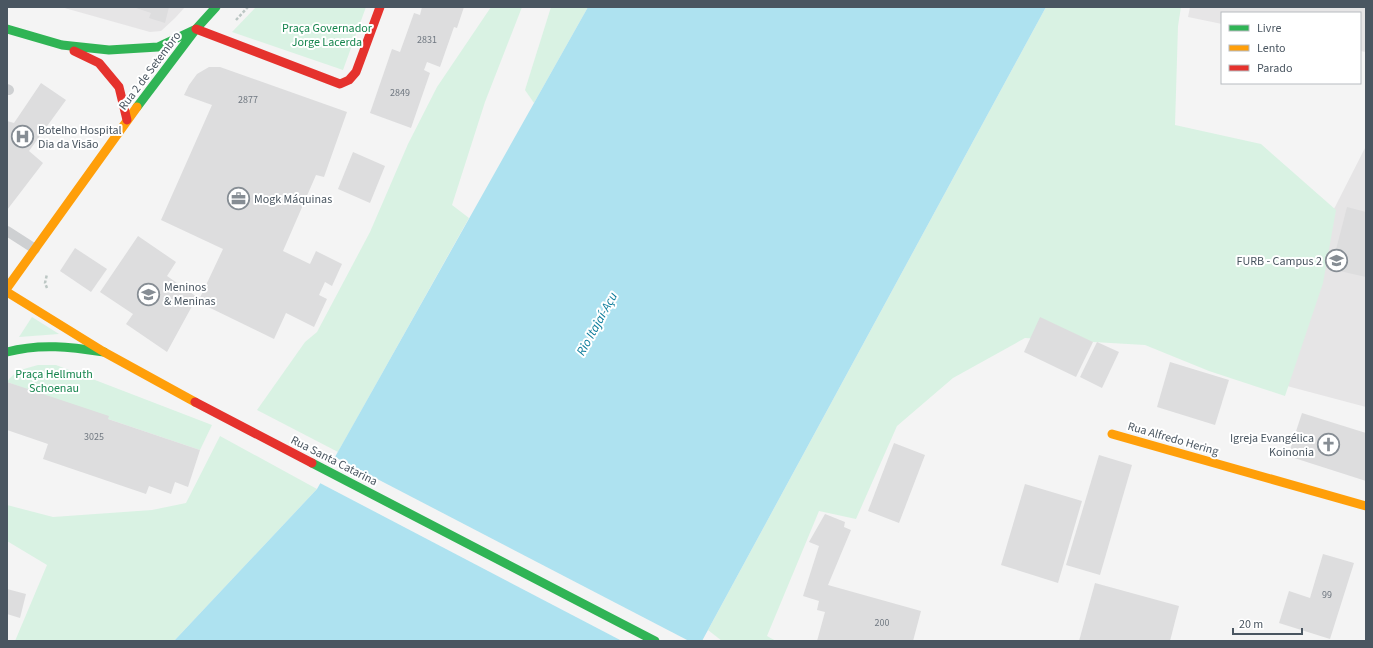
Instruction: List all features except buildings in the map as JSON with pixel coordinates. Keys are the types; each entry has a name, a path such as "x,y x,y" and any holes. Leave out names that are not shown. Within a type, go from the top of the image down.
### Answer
{"main road":[{"name":"Rua 2 de Setembro","path":"7,288 127,120 196,29 216,7"},
{"path":"62,45 109,50 146,48 158,46 196,29 340,84 349,80 356,72 380,7"},
{"path":"7,29 62,45 99,63 118,87 127,120"},
{"name":"Rua Santa Catarina","path":"7,292 104,352 225,418 655,641"},
{"path":"7,352 19,348 51,345 104,352"},
{"name":"Rua Alfredo Hering","path":"1112,434 1366,506"}],"lane":[{"path":"7,231 35,249"}],"path":[{"path":"220,38 248,7"},
{"path":"47,288 45,283 46,274 51,268"}],"shaded area":[{"path":"61,7 185,7 161,31 150,32"},
{"path":"1190,7 1366,7 1366,52 1361,51 1361,12 1221,12 1221,24 1188,17"},
{"name":"FURB - Campus 2","path":"1366,146 1366,407 1249,376"}],"green space":[{"name":"Praça Governador Jorge Lacerda","path":"256,7 366,7 343,70 232,32"},
{"path":"491,7 522,7 485,102 452,205 469,218 338,452 257,410 305,342 317,332 370,232 408,144 437,87"},
{"path":"551,7 588,7 534,103 525,90"},
{"path":"1046,7 1181,7 1178,26 1175,125 1261,144 1336,210 1323,283 1285,396 1209,371 1145,345 1025,338 953,378 897,426 856,519 819,511 767,636 776,641 722,641 708,630"},
{"path":"32,317 59,334 19,337"},
{"name":"Praça Hellmuth Schoenau","path":"38,365 56,365 212,425 200,450 108,419 7,382 13,375"},
{"path":"220,436 317,489 174,641 15,641 47,565 7,541 7,505 53,517 152,510 186,503"}],"water":[{"name":"Rio Itajaí-Açu","path":"588,7 1046,7 702,641 174,641 317,489"}],"pier":[{"path":"333,456 689,641 622,641 318,482"}],"traffic: fast":[{"path":"137,107 196,29 216,7"},
{"path":"7,29 62,45 109,50 158,47 194,30"},
{"path":"7,352 19,349 43,347 68,347 104,352"},
{"path":"312,463 655,641"}],"traffic: slow":[{"path":"7,288 137,107"},
{"path":"7,292 104,352 195,402"},
{"path":"1112,434 1366,506"}],"traffic: jam":[{"path":"196,29 340,84 349,80 356,72 380,7"},
{"path":"74,51 99,63 119,87 127,120"},
{"path":"195,402 312,463"}],"place":[{"name":"Botelho Hospital Dia da Visão","path":"23,137"},
{"name":"Mogk Máquinas","path":"238,199"},
{"name":"FURB - Campus 2","path":"1337,261"},
{"name":"Meninos & Meninas","path":"149,294"},
{"name":"Igreja Evangélica Koinonia","path":"1329,445"}]}
